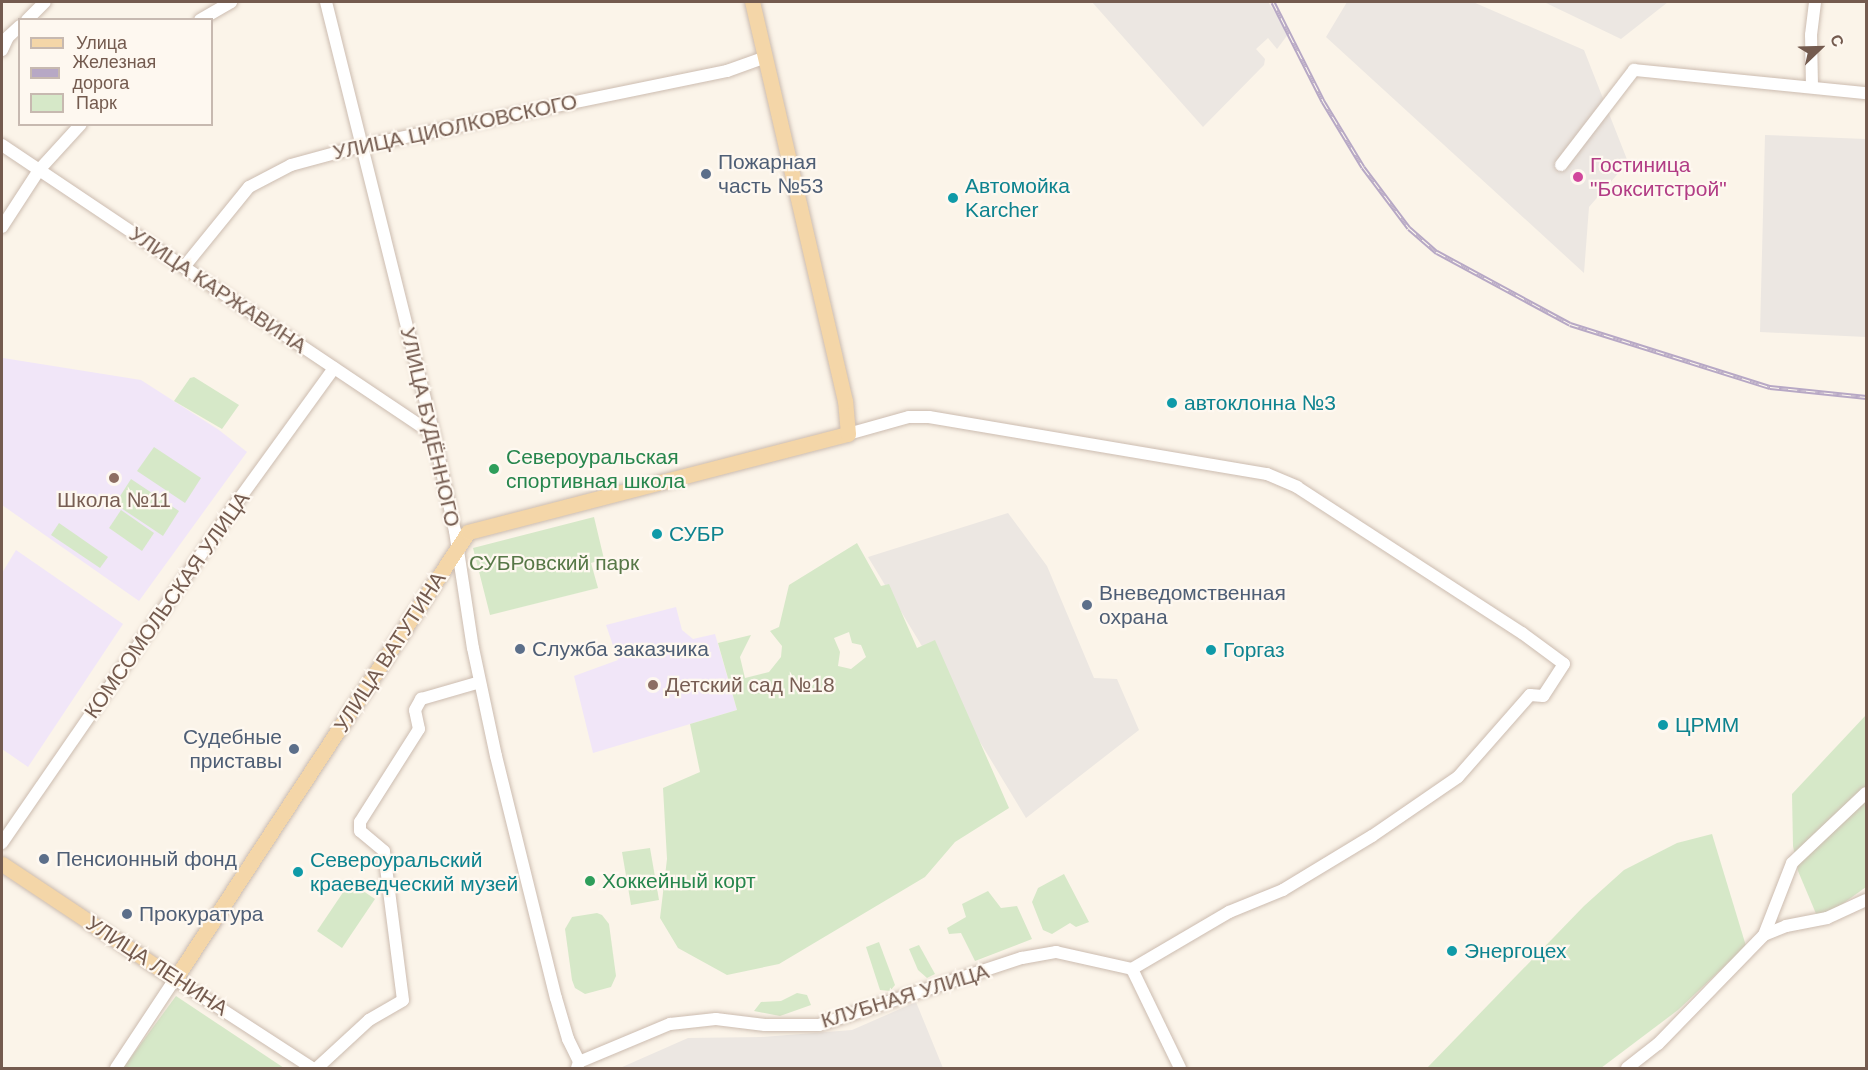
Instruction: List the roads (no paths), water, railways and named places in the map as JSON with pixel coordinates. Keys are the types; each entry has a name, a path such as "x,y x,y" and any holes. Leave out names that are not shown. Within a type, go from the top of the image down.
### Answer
{"main road":[{"path":"752,2 845,401 848,434"},
{"name":"УЛИЦА ВАТУТИНА","path":"175,980 468,532 848,434"},
{"name":"УЛИЦА ЛЕНИНА","path":"2,864 175,980"}],"street":[{"path":"29,18 45,2"},
{"path":"203,18 231,2"},
{"name":"УЛИЦА БУДЁННОГО","path":"326,2 434,435 455,531 456,549 480,682 556,998 578,1065"},
{"path":"1812,86 1811,34 1815,2"},
{"path":"2,50 8,38 18,28"},
{"name":"УЛИЦА ЦИОЛКОВСКОГО","path":"184,267 249,187 291,165 361,146 727,71 766,57"},
{"path":"1561,165 1634,70 1866,93"},
{"path":"2,227 39,170 79,126"},
{"name":"УЛИЦА КАРЖАВИНА","path":"2,145 434,435"},
{"name":"КОМСОМОЛЬСКАЯ УЛИЦА","path":"2,843 232,509 334,368"},
{"path":"848,434 909,417 929,417 1267,474 1297,487 1522,633 1564,664 1544,696 1530,695 1478,757 1458,777 1372,836 1283,890 1220,917 1132,969 1180,1068"},
{"path":"317,1068 369,1020 404,1000 384,851 360,831 360,822 419,729 415,710 421,699 480,682"},
{"path":"1627,1068 1658,1044 1764,935 1792,862 1866,794"},
{"path":"1764,935 1786,926 1827,918 1866,900"},
{"name":"КЛУБНАЯ УЛИЦА","path":"578,1065 670,1024 716,1019 765,1025 819,1025 1022,958 1056,952 1132,969"},
{"name":"УЛИЦА ВАТУТИНА","path":"116,1068 175,980"},
{"name":"УЛИЦА ЛЕНИНА","path":"175,980 312,1068"}],"railway":[{"path":"1273,2 1323,101 1363,167 1409,228 1437,252 1570,324 1770,387 1866,397"}],"place":[{"name":"Пожарная часть №53","path":"706,174"},
{"name":"Гостиница \"Бокситстрой\"","path":"1578,177"},
{"name":"Автомойка Karcher","path":"953,198"},
{"name":"автоклонна №3","path":"1172,403"},
{"name":"Североуральская спортивная школа","path":"494,469"},
{"name":"Школа №11","path":"114,478"},
{"name":"СУБР","path":"657,534"},
{"name":"Вневедомственная охрана","path":"1087,605"},
{"name":"Служба заказчика","path":"520,649"},
{"name":"Горгаз","path":"1211,650"},
{"name":"Детский сад №18","path":"653,685"},
{"name":"ЦРММ","path":"1663,725"},
{"name":"Судебные приставы","path":"294,749"},
{"name":"Пенсионный фонд","path":"44,859"},
{"name":"Североуральский краеведческий музей","path":"298,872"},
{"name":"Хоккейный корт","path":"590,881"},
{"name":"Прокуратура","path":"127,914"},
{"name":"Энергоцех","path":"1452,951"}],"park label":[{"name":"СУБРовский парк","path":"554,563"}]}
